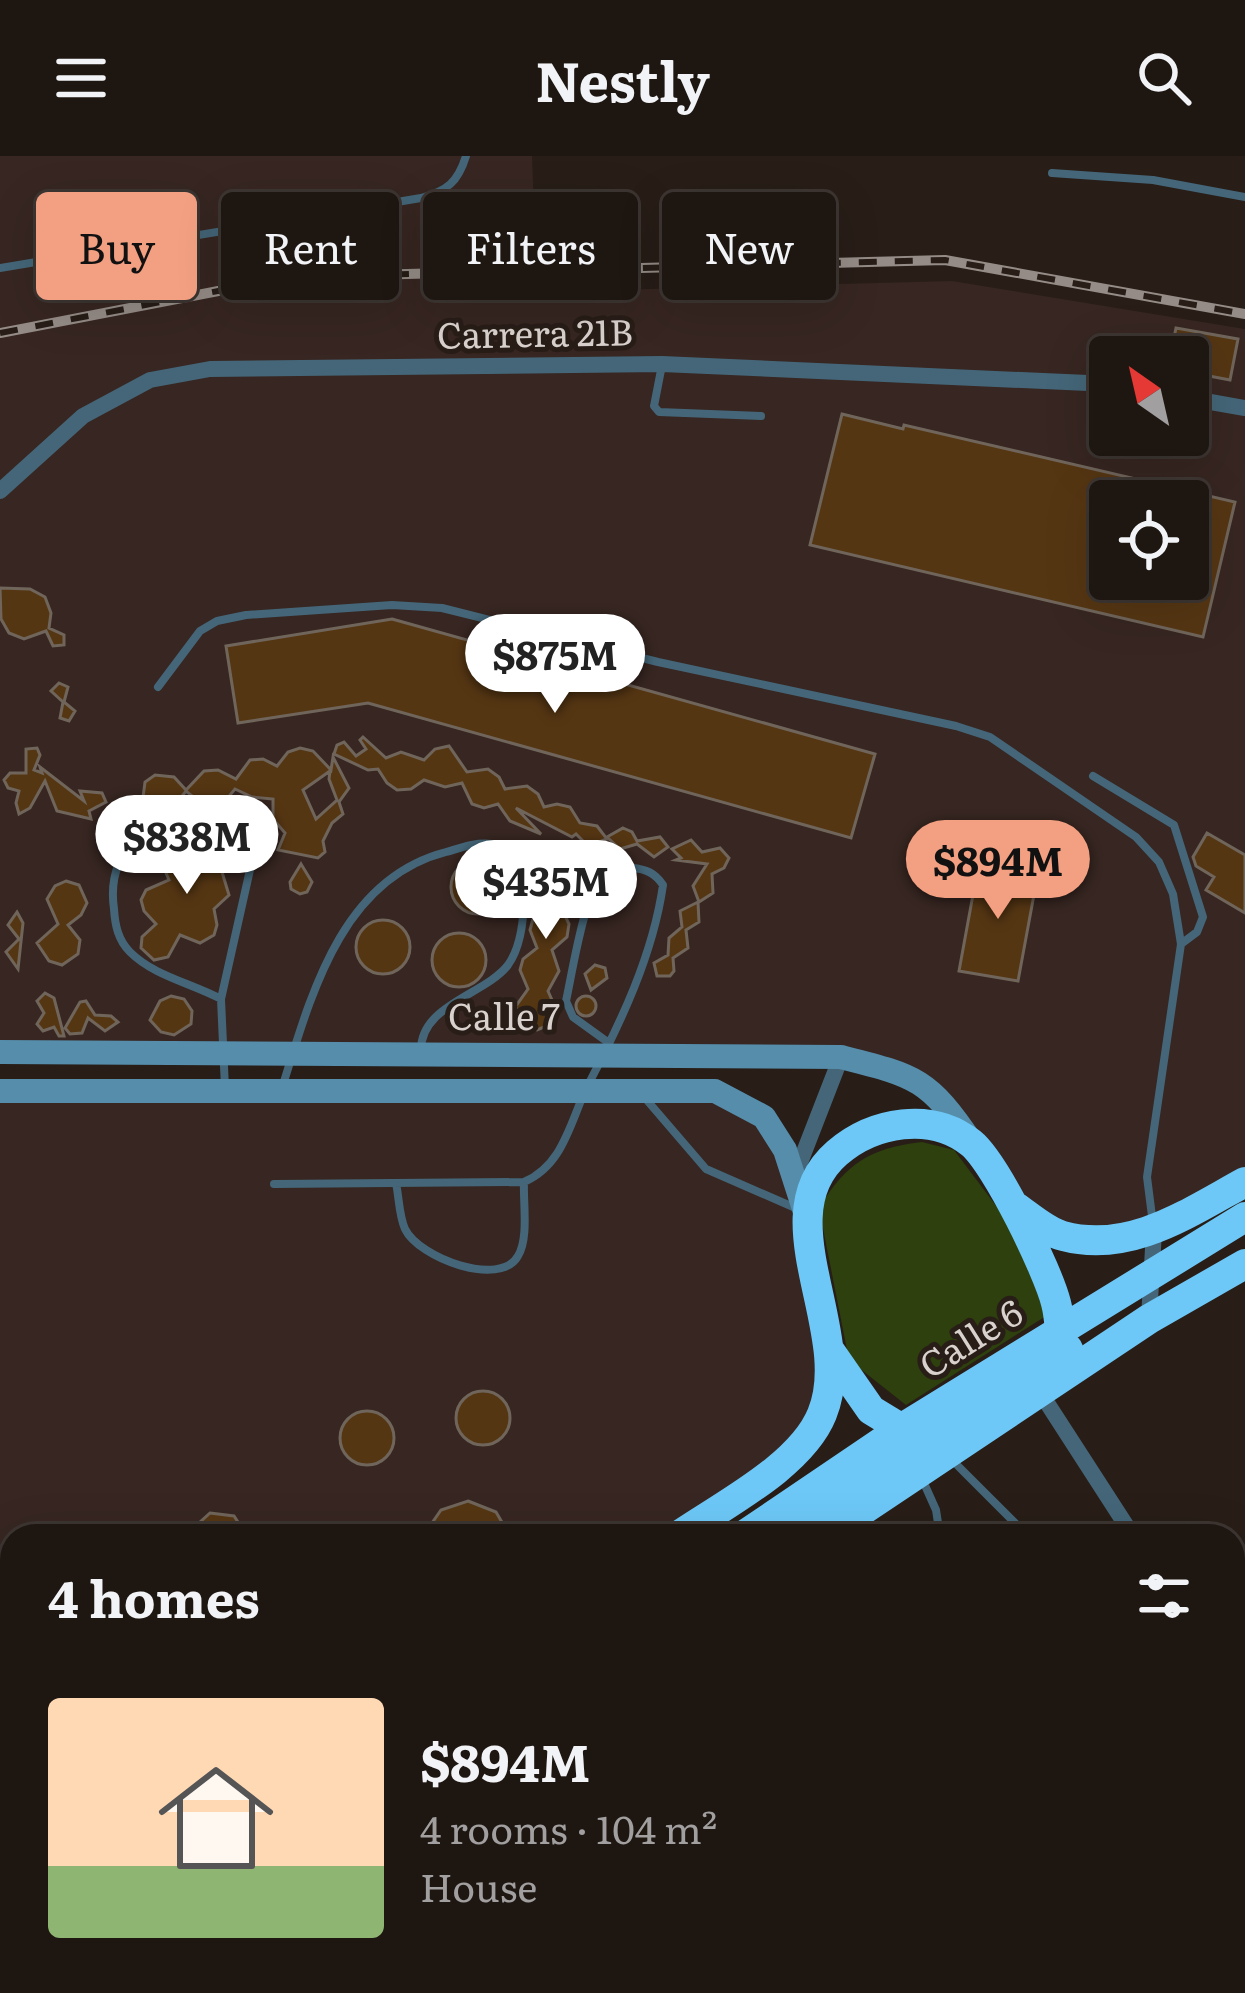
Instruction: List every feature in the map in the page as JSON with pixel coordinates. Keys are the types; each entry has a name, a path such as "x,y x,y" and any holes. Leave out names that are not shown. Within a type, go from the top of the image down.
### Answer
{"highway":[{"path":"695,1524 794,1454 822,1414 830,1383 830,1351 805,1212 814,1182 832,1157 856,1138 886,1126 916,1123 947,1130 974,1144 1042,1260 1053,1292 1058,1309 1050,1384"},
{"path":"1010,1203 1060,1236 1112,1241 1154,1231 1245,1182"},
{"name":"Calle 6","path":"760,1524 907,1425 1245,1216"},
{"name":"Calle 6","path":"806,1524 1035,1370 1245,1240"},
{"path":"838,1524 1149,1319 1245,1264"},
{"path":"830,1351 871,1410 945,1454"}],"main road":[{"name":"Calle 7","path":"0,1052 421,1053 607,1048 842,1057 904,1072 941,1097 974,1144"},
{"name":"Calle 7","path":"0,1091 715,1091 764,1117 785,1150 805,1212"}],"street":[{"name":"Carrera 21B","path":"0,490 83,416 150,380 210,369 662,364 1089,383"},
{"path":"1209,402 1245,408"},
{"path":"794,1178 842,1057"},
{"path":"1149,1319 1154,1231"},
{"path":"1050,1384 1126,1524"}],"lane":[{"path":"456,156 458,178"},
{"path":"0,268 421,198 445,191 458,178 466,156"},
{"path":"1052,173 1154,180 1245,197"},
{"path":"662,364 654,406 658,412 760,416"},
{"path":"158,687 200,631 217,621 392,605 442,608 990,737 1136,838 1159,862 1173,894 1181,944 1147,1177 1154,1231"},
{"path":"1093,776 1174,825 1203,917 1197,932 1181,944"},
{"path":"220,999 152,969 127,950 116,928 112,895 120,861 143,837 180,821 237,822 248,832 254,852 220,999 225,1090"},
{"path":"282,1089 346,923 377,888 416,860 472,845 503,849 519,871 524,889 518,943 508,965 434,1019 420,1042 421,1053"},
{"path":"274,1184 524,1182 542,1174 555,1158 607,1048 657,926 663,885 657,875 642,868 617,867 592,888 566,1001 573,1017 607,1048"},
{"path":"637,1088 706,1169 805,1212"},
{"path":"396,1184 406,1230 415,1242 436,1258 477,1269 501,1269 522,1251 524,1182"},
{"path":"794,1454 815,1490"},
{"path":"945,1454 1016,1524"},
{"path":"917,1472 931,1496 937,1524"}],"shaded area":[{"path":"0,156 532,156 533,192 423,192 423,300 638,300 638,289 662,289 662,300 836,300 836,284 952,281 1245,329 1245,1182 1154,1231 1059,1236 941,1097 841,1056 0,1052"},
{"path":"669,1088 764,1117 805,1212 822,1414 692,1524 0,1524 0,1091"}],"green space":[{"path":"922,1142 954,1150 1012,1227 1046,1316 906,1405 849,1360 819,1208 861,1160"}],"building":[{"path":"1176,328 1238,339 1230,380 1209,376 1209,336 1174,336"},
{"path":"842,414 1140,480 1089,480 1089,600 1209,600 1209,496 1235,502 1203,637 810,545"},
{"path":"0,588 30,589 45,597 51,613 49,628 64,635 64,645 53,646 46,631 24,639 9,633 1,619"},
{"path":"392,619 875,754 851,838 368,703 238,723 226,646"},
{"path":"59,683 68,687 64,702 75,711 69,721 60,718 63,702 51,691"},
{"path":"363,737 386,758 401,752 424,760 435,749 449,746 467,772 488,769 505,789 527,786 544,807 570,807 580,823 597,826 607,839 588,846 576,834 572,837 516,808 541,834 510,821 498,804 484,808 472,804 462,783 445,787 424,780 411,789 397,790 378,769 368,770 334,754 344,742 356,756 366,749 360,740"},
{"path":"37,748 40,755 34,770 42,773 40,767 84,801 80,791 102,793 106,802 89,811 91,819 57,811 45,781 30,808 19,814 19,791 8,788 4,780 10,773 26,773 26,749"},
{"path":"313,751 331,770 333,757 349,788 339,802 343,814 332,823 323,841 325,852 318,858 278,850 285,833 273,819 273,799 235,789 220,807 207,808 186,791 171,810 157,812 142,805 145,782 155,775 174,777 186,790 204,771 218,770 236,779 250,760 263,759 277,766 288,752","holes":["330,771 337,800 316,819 303,790"]},
{"path":"623,828 637,841 660,837 668,847 654,857 637,844 620,849 607,837"},
{"path":"1207,833 1245,855 1245,913 1206,890 1214,877 1196,866 1193,857"},
{"path":"219,837 230,839 238,852 235,862 222,872 229,895 214,909 214,935 200,943 180,935 168,957 154,960 141,948 142,937 156,924 141,900 146,890 169,880 164,855 182,845 199,857"},
{"path":"691,840 702,852 720,848 729,858 724,868 712,874 713,893 699,902 693,886 707,864 676,860 681,858 672,849"},
{"path":"518,842 572,867 580,878 578,891 561,907 569,924 567,937 552,950 559,971 548,991 556,1009 549,1025 537,1030 524,1027 517,1018 516,1006 528,989 520,970 523,959 537,948 530,930 533,919 551,905 542,890 545,871"},
{"path":"478,860 497,868 505,887 497,906 478,914 459,906 451,887 459,868"},
{"path":"979,862 1038,873 1018,981 959,971"},
{"path":"301,864 312,882 300,894 291,889 290,882"},
{"path":"66,881 79,885 87,903 68,925 80,940 78,954 62,965 49,961 37,943 58,924 47,899 55,886"},
{"path":"698,902 699,922 686,930 688,948 673,958 670,976 657,976 654,963 668,955 669,938 682,927 680,911"},
{"path":"17,912 23,923 18,969 6,952 19,939 8,925"},
{"path":"383,920 402,928 410,947 402,966 383,974 364,966 356,947 364,928"},
{"path":"459,933 478,941 486,960 478,979 459,987 440,979 432,960 440,941"},
{"path":"595,965 605,968 607,978 591,990 585,974"},
{"path":"45,993 54,998 64,1036 54,1027 43,1031 37,1024 44,1013 37,1001"},
{"path":"171,996 184,999 192,1011 191,1024 174,1035 161,1032 150,1020 160,1001"},
{"path":"586,996 596,1006 586,1016 576,1006"},
{"path":"86,1001 95,1015 111,1016 118,1022 105,1031 88,1018 82,1033 70,1034 65,1028 80,1002"},
{"path":"483,1391 502,1399 510,1418 502,1437 483,1445 464,1437 456,1418 464,1399"},
{"path":"367,1411 386,1419 394,1438 386,1457 367,1465 348,1457 340,1438 348,1419"},
{"path":"468,1501 496,1512 503,1524 431,1524 441,1510"},
{"path":"210,1513 234,1516 239,1524 198,1524"}],"railway":[{"path":"0,333 239,287 332,276 945,260 1245,314"}]}
